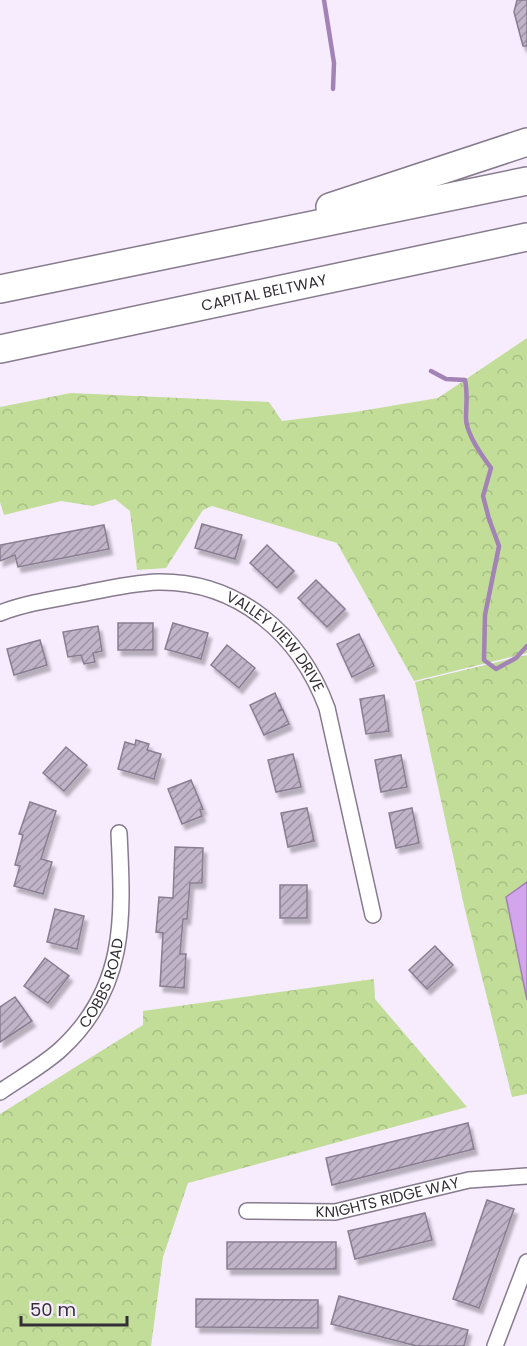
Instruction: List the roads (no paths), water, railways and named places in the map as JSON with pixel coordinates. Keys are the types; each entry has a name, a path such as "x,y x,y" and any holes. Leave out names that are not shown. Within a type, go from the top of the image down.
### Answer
{"highway":[{"path":"162,257 339,204 527,142"},
{"path":"0,289 527,181"},
{"name":"CAPITAL BELTWAY","path":"0,349 527,237"},
{"path":"380,268 527,249"}],"street":[{"name":"VALLEY VIEW DRIVE","path":"0,613 18,606 123,586 161,582 183,584 214,592 245,606 264,618 296,648 320,688 327,708 373,915"},
{"name":"COBBS ROAD","path":"0,1092 62,1048 88,1016 106,983 114,963 121,924 119,833"},
{"name":"KNIGHTS RIDGE WAY","path":"247,1211 335,1212 469,1180 527,1176"},
{"path":"495,1346 527,1262"}],"waterway":[{"path":"324,0 334,63 333,89"},
{"path":"431,371 446,379 465,380 466,418 469,431 475,445 491,468 483,496 499,546 485,615 484,660 496,669 516,658 527,646"}]}
